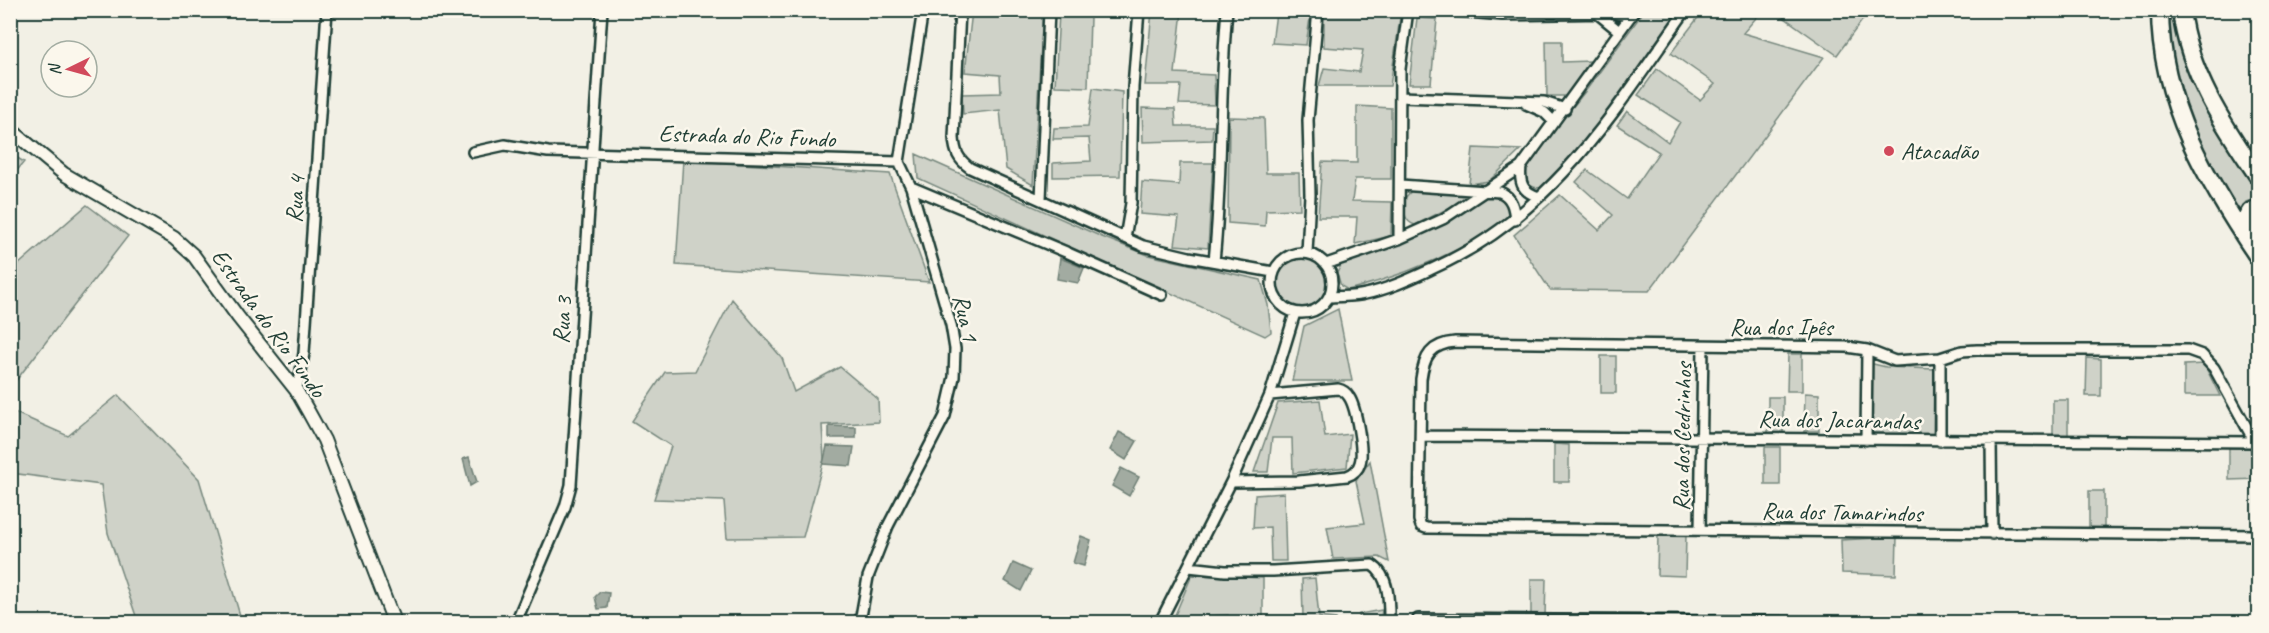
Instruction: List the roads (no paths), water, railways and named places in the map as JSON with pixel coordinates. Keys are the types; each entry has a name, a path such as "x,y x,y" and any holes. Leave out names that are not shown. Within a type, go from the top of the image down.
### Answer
{"highway":[{"path":"2160,10 2163,48 2170,83 2188,139 2222,203 2259,257"},
{"path":"2181,10 2187,39 2200,78 2222,120 2259,176"},
{"path":"2259,208 2250,212 2244,222 2259,246"}],"street":[{"name":"Rua 4","path":"296,390 304,353 327,10"},
{"name":"Rua 3","path":"516,622 565,507 571,485 602,10"},
{"path":"899,162 924,10"},
{"path":"960,10 954,138 955,152 962,162 970,168 1143,246 1273,272"},
{"path":"1041,199 1049,10"},
{"path":"1125,238 1131,203 1134,78 1139,10"},
{"path":"1214,261 1220,198 1221,103 1227,10"},
{"path":"1307,253 1310,195 1308,120 1318,10"},
{"path":"1399,239 1400,69 1408,10"},
{"path":"1444,10 1502,15 1633,13"},
{"path":"1329,297 1364,295 1410,279 1458,257 1515,220 1587,148 1686,10"},
{"path":"1326,264 1399,239 1443,219 1521,167 1633,13"},
{"path":"1597,14 1619,31"},
{"path":"1400,97 1544,102 1565,109"},
{"path":"1524,103 1544,112 1554,122"},
{"name":"Estrada do Rio Fundo","path":"10,129 70,178 174,238 186,248 296,390 324,440 394,622"},
{"name":"Estrada do Rio Fundo","path":"473,152 505,145 548,152 899,162"},
{"name":"Rua 1","path":"860,622 868,577 888,526 945,416 954,377 955,349 951,325 911,187 899,162"},
{"path":"1521,167 1522,187 1532,195 1539,197"},
{"path":"1400,185 1487,190 1506,194 1515,209 1515,220"},
{"path":"911,187 1162,295"},
{"path":"1307,253 1326,264 1332,280 1329,297 1323,305 1305,314 1285,309 1273,293 1271,282 1278,263 1287,256 1307,253"},
{"path":"1160,622 1189,567 1270,395 1295,313"},
{"name":"Rua dos Ipês","path":"1426,528 1421,526 1419,520 1423,369 1431,352 1442,343 1831,346 1867,350 1895,361 1940,358 1962,351 1977,350 2178,349 2196,352 2209,361 2257,445"},
{"name":"Rua dos Cedrinhos","path":"1700,530 1702,346"},
{"path":"1866,440 1867,350"},
{"path":"1940,358 1940,441"},
{"path":"1230,482 1299,481 1347,476 1360,465 1361,448 1352,402 1345,392 1338,389 1270,395"},
{"name":"Rua dos Jacarandas","path":"1421,436 1702,436 2257,445"},
{"path":"1991,440 1992,534"},
{"name":"Rua dos Tamarindos","path":"1426,528 2259,535"},
{"path":"1189,567 1225,571 1273,571 1372,565 1378,569 1385,582 1389,622"},
{"path":"1418,619 1862,622"}],"place":[{"name":"Atacadão","path":"1889,151"}]}
